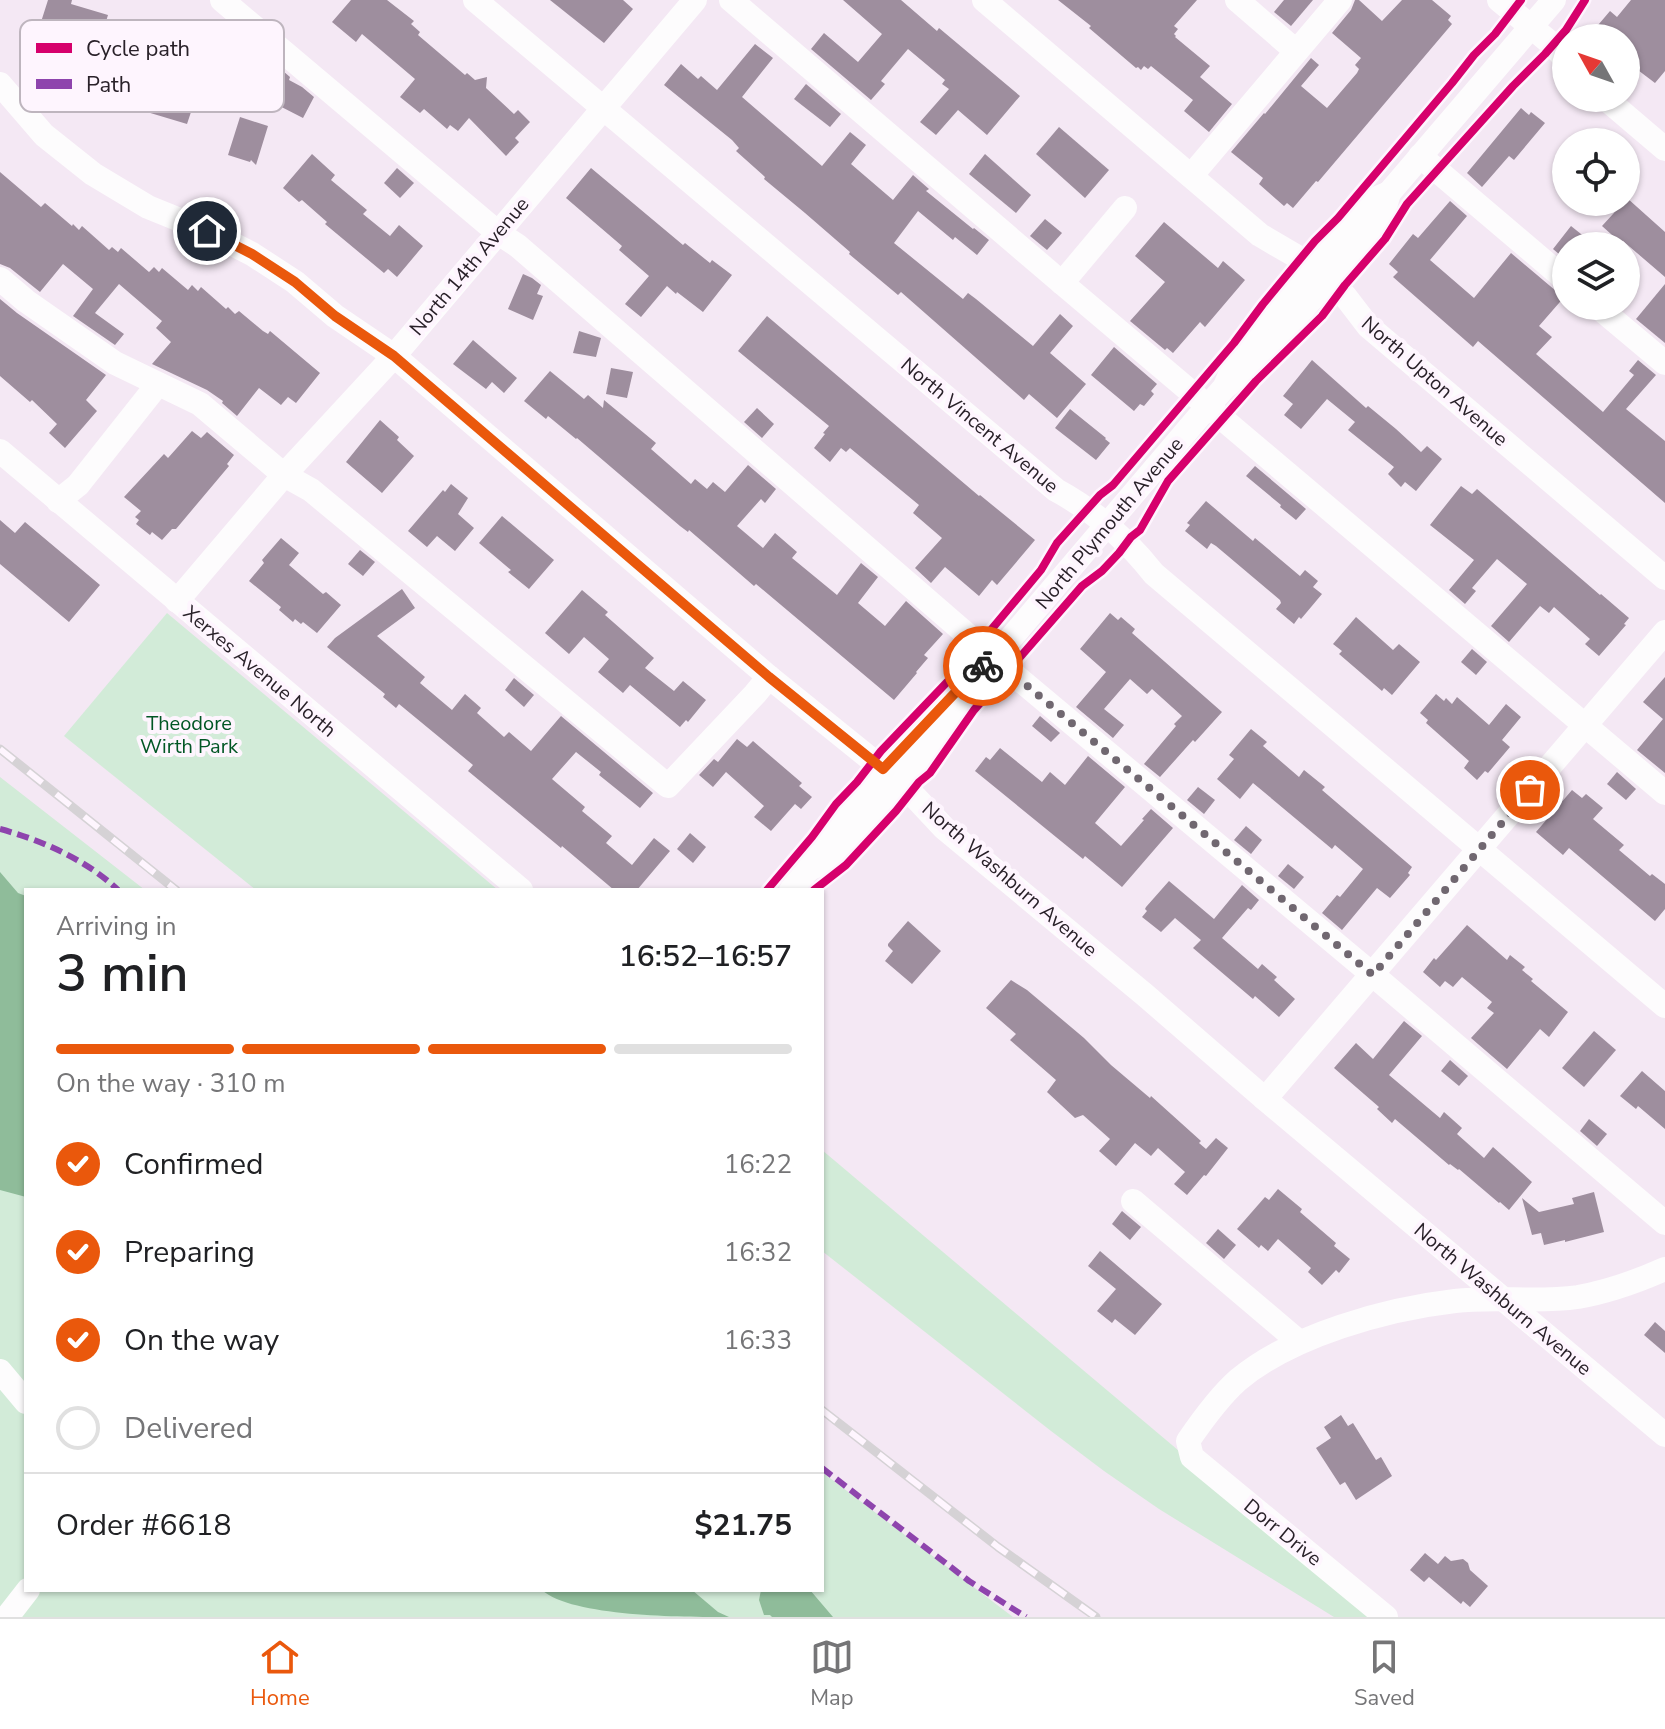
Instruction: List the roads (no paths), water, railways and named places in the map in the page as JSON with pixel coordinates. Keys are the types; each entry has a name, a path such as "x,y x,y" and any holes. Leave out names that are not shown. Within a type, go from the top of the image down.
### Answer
{"street":[{"path":"222,0 246,20"},
{"name":"North Vincent Avenue","path":"475,0 1056,490 1082,505 1107,526 1134,549 1154,574 1665,1006"},
{"name":"North 14th Avenue","path":"177,601 284,475 394,356 695,0"},
{"path":"731,0 1062,283 1216,397 1665,793"},
{"name":"North Upton Avenue","path":"984,0 1260,235 1296,256 1345,296 1368,326 1665,578"},
{"path":"1237,0 1296,51"},
{"path":"1191,176 1340,0"},
{"path":"1499,0 1552,45"},
{"name":"North Plymouth Avenue","path":"793,888 809,869 820,847 978,686 994,658 1216,397 1254,364 1370,201 1389,193 1554,0"},
{"path":"284,52 497,232 530,256 994,658 1665,1223"},
{"name":"North Washburn Avenue","path":"0,84 20,107"},
{"name":"North Washburn Avenue","path":"24,112 44,135 93,174 148,207 207,231 252,254 394,356 769,677 891,776 944,828 1665,1435"},
{"path":"1626,112 1660,135"},
{"path":"1420,156 1552,268"},
{"path":"1062,283 1125,208"},
{"path":"0,279 26,301 115,363 200,404 284,475 311,490 668,786 769,677"},
{"path":"1614,320 1665,363"},
{"path":"58,501 78,485 158,384"},
{"name":"Xerxes Avenue North","path":"0,451 519,888"},
{"path":"1265,1099 1665,632"},
{"path":"1133,1201 1299,1342 1398,1310 1457,1301 1577,1297 1637,1281 1665,1269"},
{"name":"Dorr Drive","path":"1299,1342 1238,1380 1188,1441 1192,1457 1386,1617"},
{"path":"0,1371 24,1400"},
{"path":"7,1617 26,1592"}],"railway":[{"path":"0,749 174,888"},
{"path":"824,1412 998,1547 1096,1617"}],"park label":[{"name":"Theodore Wirth Park","path":"189,734"}]}
